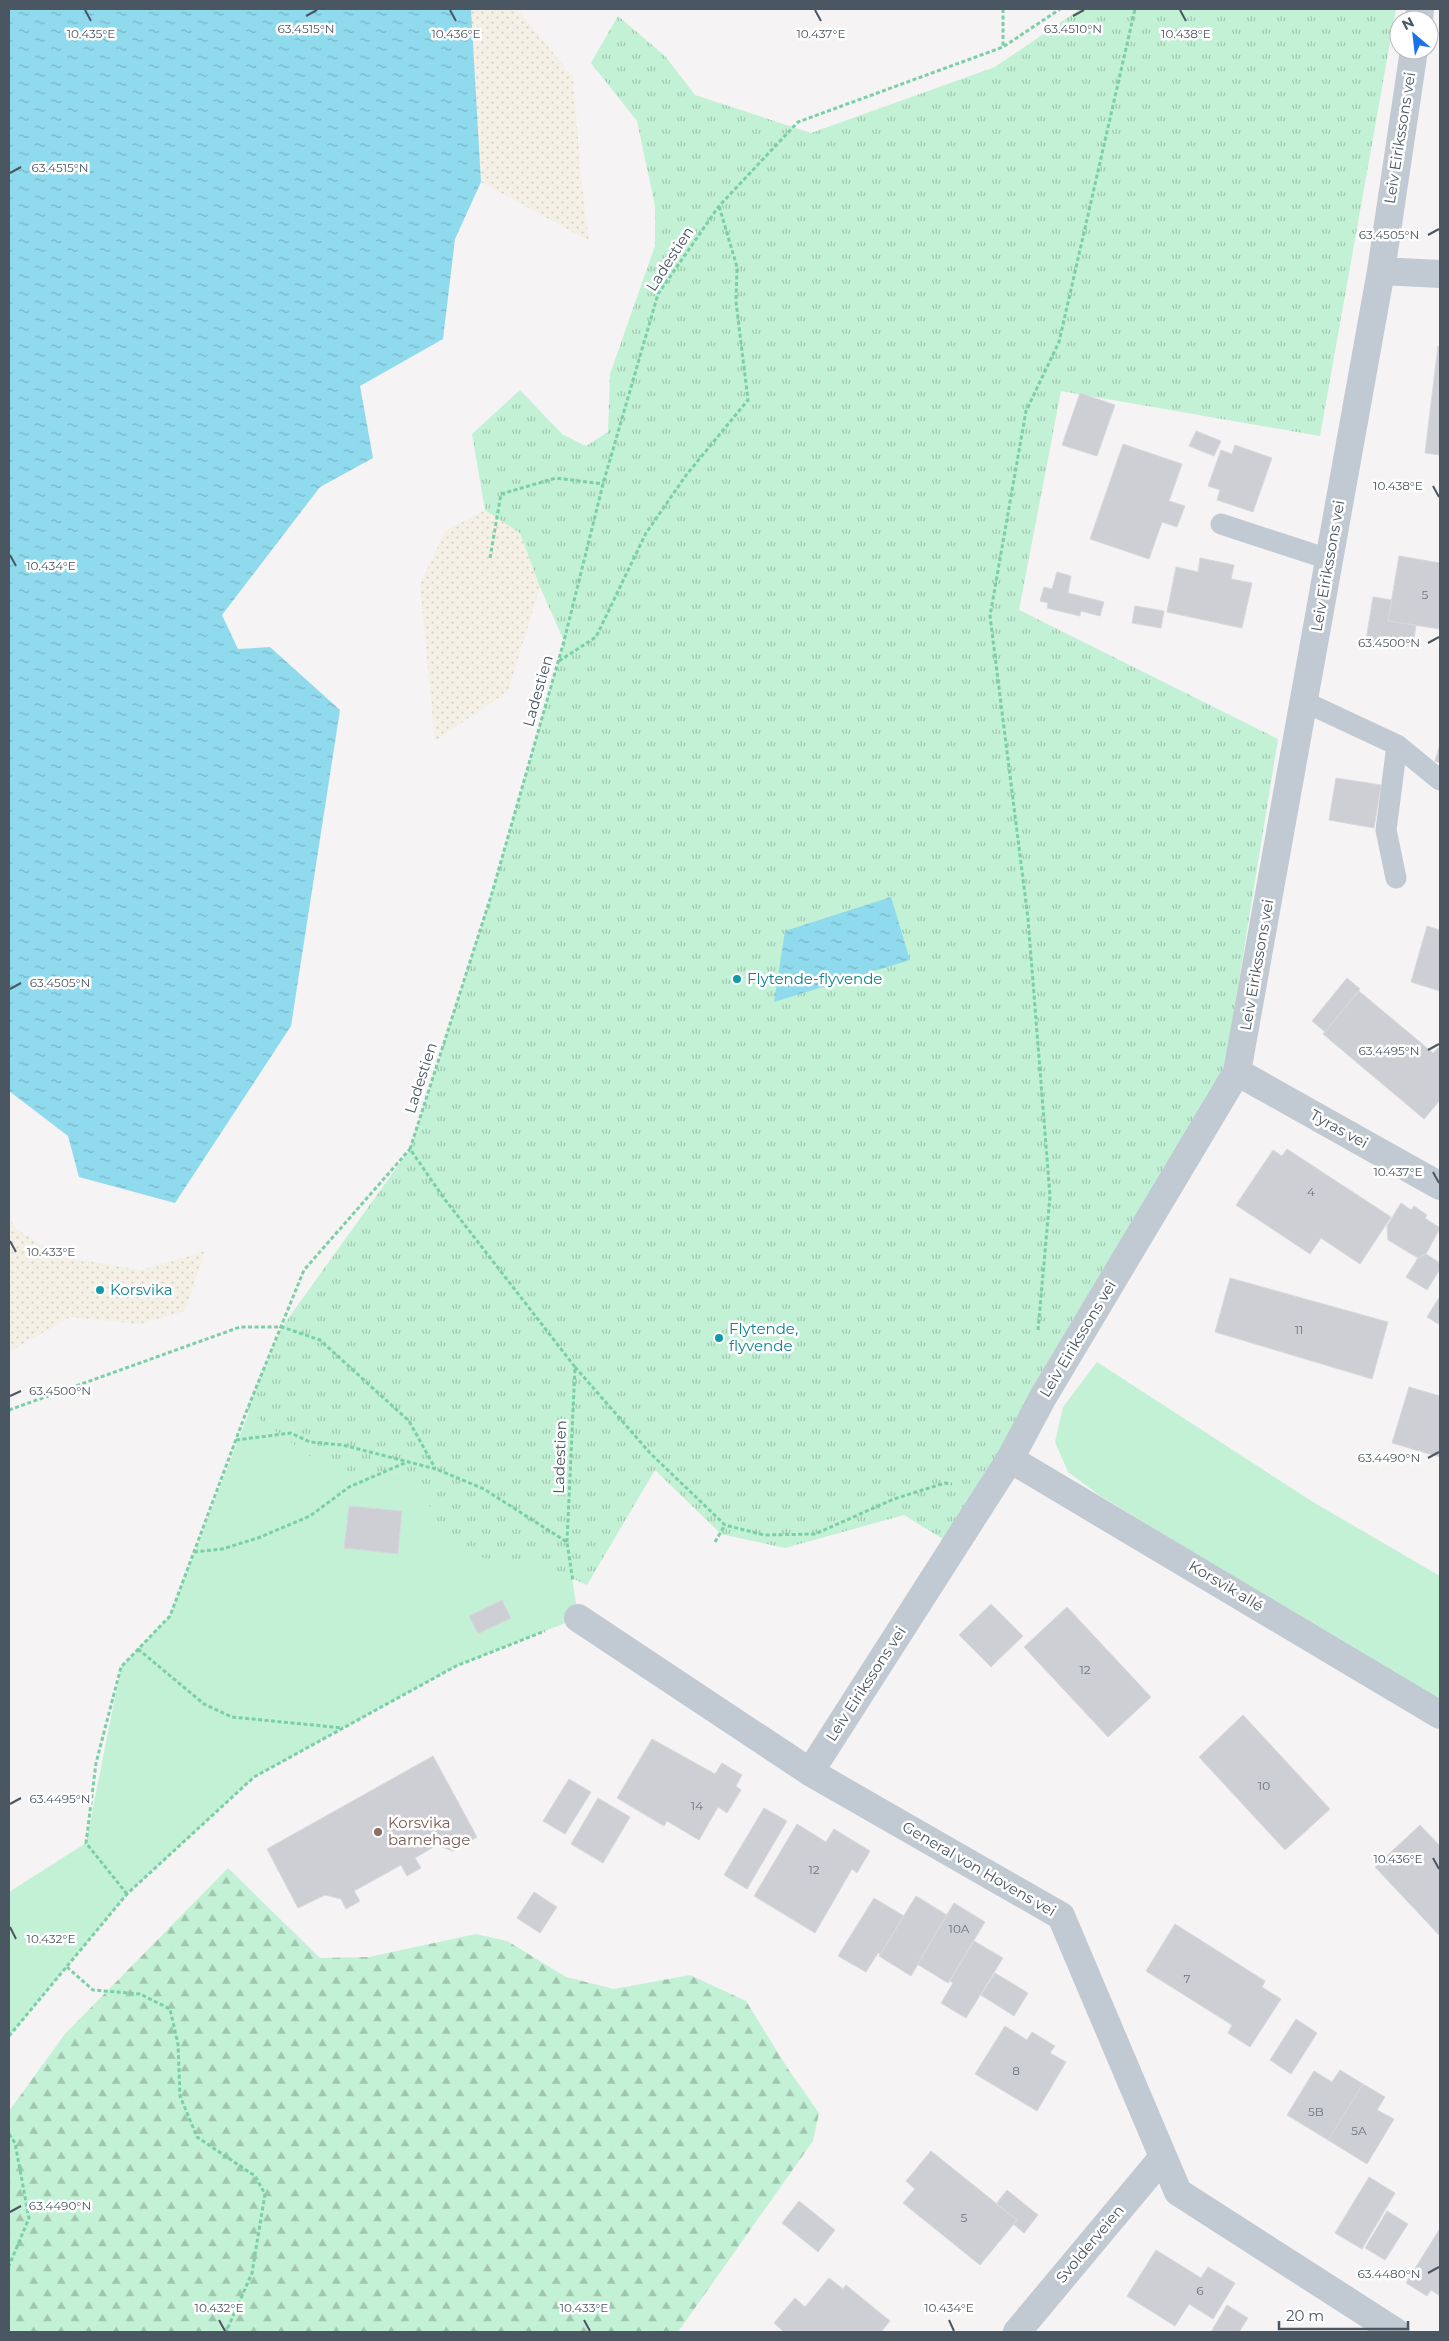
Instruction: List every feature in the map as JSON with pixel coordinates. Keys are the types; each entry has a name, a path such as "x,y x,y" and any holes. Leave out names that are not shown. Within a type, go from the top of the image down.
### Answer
{"street":[{"name":"Leiv Eirikssons vei","path":"810,1772 1010,1459 1043,1397 1238,1072 1305,702 1328,559 1381,271 1413,60"},
{"path":"1381,271 1440,274"},
{"name":"Tyras vei","path":"1238,1072 1440,1186"},
{"name":"Korsvik allé","path":"1010,1459 1440,1715"},
{"name":"General von Hovens vei","path":"578,1618 810,1772 1061,1916 1178,2192 1396,2332"},
{"name":"Svolderveien","path":"1016,2332 1163,2157"}],"lane":[{"path":"1221,524 1328,559"},
{"path":"1305,702 1397,744 1440,780"},
{"path":"1396,878 1386,830 1397,744"}],"path":[{"path":"1003,9 1003,47"},
{"name":"Ladestien","path":"410,1149 492,893 558,661 603,484 658,294 719,206 798,122 1003,47 1060,9"},
{"path":"1038,1331 1050,1196 1028,919 990,616 1026,411 1059,342 1135,9"},
{"path":"558,661 596,637 646,533 687,474 748,400 736,302 737,267 719,206"},
{"path":"490,558 501,494 556,478 603,484"},
{"path":"127,1894 86,1843 96,1762 121,1667 170,1616 236,1440 304,1270 410,1149 444,1197 575,1367 650,1454 725,1525 764,1535 815,1534 894,1499 945,1482 988,1493"},
{"path":"9,1410 240,1327 282,1327 320,1340 409,1422 436,1468"},
{"name":"Ladestien","path":"575,1367 568,1542 578,1618"},
{"path":"236,1440 291,1433 310,1442 343,1445 436,1468 484,1489 568,1542"},
{"path":"194,1552 222,1549 258,1538 310,1516 348,1487 408,1462"},
{"path":"715,1542 725,1525"},
{"path":"9,2036 127,1894 254,1777 456,1666 578,1618"},
{"path":"138,1649 204,1704 232,1717 343,1728"},
{"path":"66,1966 93,1990 140,1994 170,2009 178,2044 180,2096 197,2137 255,2176 265,2194 252,2273 226,2332"},
{"path":"9,2134 16,2143 29,2218 9,2266"}],"green space":[{"path":"1080,9 1396,9 1389,10 1389,48 1320,436 1061,391 1019,610 1278,739 1224,1073 954,1546 904,1515 785,1548 721,1534 655,1470 587,1585 552,1569 454,1553 419,1486 390,1477 327,1469 247,1410 282,1327 410,1149 492,893 564,641 540,587 520,533 485,510 472,434 520,390 562,434 586,446 608,432 610,374 655,246 655,206 637,121 591,63 618,16 665,56 695,95 811,133 995,67"},
{"path":"282,1327 320,1340 567,1542 578,1618 456,1666 254,1777 127,1894 9,2036 9,1892 86,1843 121,1667 170,1616"},
{"path":"1097,1362 1313,1502 1440,1576 1440,1702 1099,1495 1068,1472 1055,1442 1063,1407"},
{"path":"228,1868 320,1958 369,1957 476,1934 507,1941 566,1977 614,1989 690,1975 746,2001 788,2069 819,2113 813,2141 678,2332 9,2332 9,2111 65,2034"}],"sand":[{"path":"471,9 517,9 573,77 582,186 589,241 481,182"},
{"path":"485,510 520,533 540,587 508,691 435,741 420,585 445,531"},
{"name":"Korsvika","path":"9,1217 16,1229 61,1257 141,1270 205,1251 185,1311 140,1324 70,1317 9,1352"}],"water":[{"path":"9,9 471,9 481,182 455,239 443,339 360,386 373,458 320,487 222,615 238,649 270,647 340,710 291,1026 175,1203 79,1177 68,1136 9,1091"},
{"path":"891,897 910,960 774,1002 785,931"}],"building":[{"path":"1438,346 1440,347 1440,455 1425,453"},
{"path":"1080,393 1115,405 1097,456 1062,445"},
{"path":"1196,431 1221,441 1214,456 1189,446"},
{"path":"1123,444 1182,464 1169,501 1185,506 1177,527 1162,522 1149,559 1090,539"},
{"path":"1235,445 1272,458 1253,512 1217,500 1220,490 1208,486 1221,450 1232,454"},
{"path":"1399,556 1440,563 1440,629 1388,621"},
{"path":"1200,558 1234,565 1231,579 1252,583 1242,628 1167,612 1176,567 1198,572"},
{"path":"1057,572 1071,576 1068,593 1104,602 1100,616 1081,611 1080,616 1047,608 1048,603 1040,601 1044,587 1052,589"},
{"path":"1373,597 1392,600 1388,621 1416,625 1413,647 1366,640"},
{"path":"1135,606 1164,611 1161,628 1132,623"},
{"path":"1440,744 1440,763 1435,761"},
{"path":"1336,778 1381,785 1374,828 1329,820"},
{"path":"1427,926 1440,930 1440,991 1411,982"},
{"path":"1347,978 1360,989 1325,1032 1312,1021"},
{"path":"1359,991 1433,1053 1440,1046 1440,1100 1424,1119 1323,1034"},
{"path":"1287,1149 1391,1217 1360,1264 1321,1238 1310,1254 1236,1205 1273,1150 1282,1156"},
{"path":"1401,1203 1411,1210 1414,1206 1427,1215 1425,1218 1440,1228 1426,1254 1418,1258 1388,1240 1387,1226"},
{"path":"1426,1254 1440,1263 1440,1269 1427,1290 1406,1277 1418,1258"},
{"path":"1230,1278 1388,1322 1372,1379 1215,1332"},
{"path":"1440,1296 1440,1325 1427,1317"},
{"path":"1409,1387 1440,1396 1440,1457 1392,1443"},
{"path":"349,1506 402,1511 398,1554 344,1548"},
{"path":"502,1600 511,1618 478,1634 469,1616"},
{"path":"991,1604 1023,1636 991,1667 959,1635"},
{"path":"1067,1607 1151,1697 1108,1737 1024,1647"},
{"path":"1243,1715 1330,1809 1285,1850 1199,1757"},
{"path":"652,1739 715,1774 722,1763 742,1775 736,1786 741,1790 727,1813 718,1807 699,1840 667,1821 664,1826 617,1798"},
{"path":"433,1756 477,1837 453,1851 437,1845 415,1858 421,1868 407,1876 401,1865 354,1891 360,1901 346,1909 341,1899 325,1895 298,1908 267,1849"},
{"path":"569,1779 591,1792 565,1834 543,1821"},
{"path":"598,1798 630,1817 603,1863 571,1844"},
{"path":"764,1808 787,1821 747,1889 724,1875"},
{"path":"797,1824 826,1842 834,1829 870,1851 857,1873 852,1869 815,1933 754,1896"},
{"path":"1420,1825 1440,1846 1440,1936 1375,1867"},
{"path":"534,1892 557,1907 540,1933 517,1918"},
{"path":"916,1896 947,1915 911,1976 879,1956"},
{"path":"874,1898 904,1916 881,1954 878,1953 866,1972 838,1956"},
{"path":"954,1903 985,1922 948,1983 917,1964"},
{"path":"1175,1924 1265,1981 1262,1987 1281,1999 1250,2047 1228,2033 1232,2025 1146,1971"},
{"path":"974,1941 1003,1958 966,2018 941,2003 953,1983 950,1981"},
{"path":"995,1973 1028,1993 1014,2016 981,1995"},
{"path":"1296,2019 1317,2033 1291,2074 1270,2060"},
{"path":"1005,2026 1027,2040 1032,2032 1055,2046 1050,2053 1066,2062 1037,2111 975,2074"},
{"path":"1340,2070 1363,2084 1328,2140 1287,2115 1314,2071 1332,2082"},
{"path":"1363,2084 1385,2097 1377,2110 1394,2119 1367,2164 1328,2140"},
{"path":"931,2151 1017,2220 980,2265 903,2203 915,2189 906,2181"},
{"path":"1369,2177 1395,2193 1362,2249 1335,2233"},
{"path":"1007,2190 1038,2215 1024,2233 1013,2224 1017,2220 996,2204"},
{"path":"799,2201 835,2230 818,2252 782,2223"},
{"path":"1387,2211 1408,2224 1385,2260 1365,2248"},
{"path":"1439,2230 1440,2296 1431,2290 1427,2296 1406,2283"},
{"path":"1156,2250 1201,2278 1208,2267 1235,2283 1213,2319 1189,2304 1175,2326 1127,2296"},
{"path":"829,2278 843,2289 846,2285 890,2321 881,2332 784,2332 774,2323 795,2298 805,2307"},
{"path":"1227,2305 1248,2318 1239,2332 1211,2332"}],"place":[{"name":"Flytende-flyvende","path":"737,979"},
{"name":"Korsvika","path":"100,1290"},
{"name":"Flytende, flyvende","path":"719,1338"},
{"name":"Korsvika barnehage","path":"378,1832"}]}
